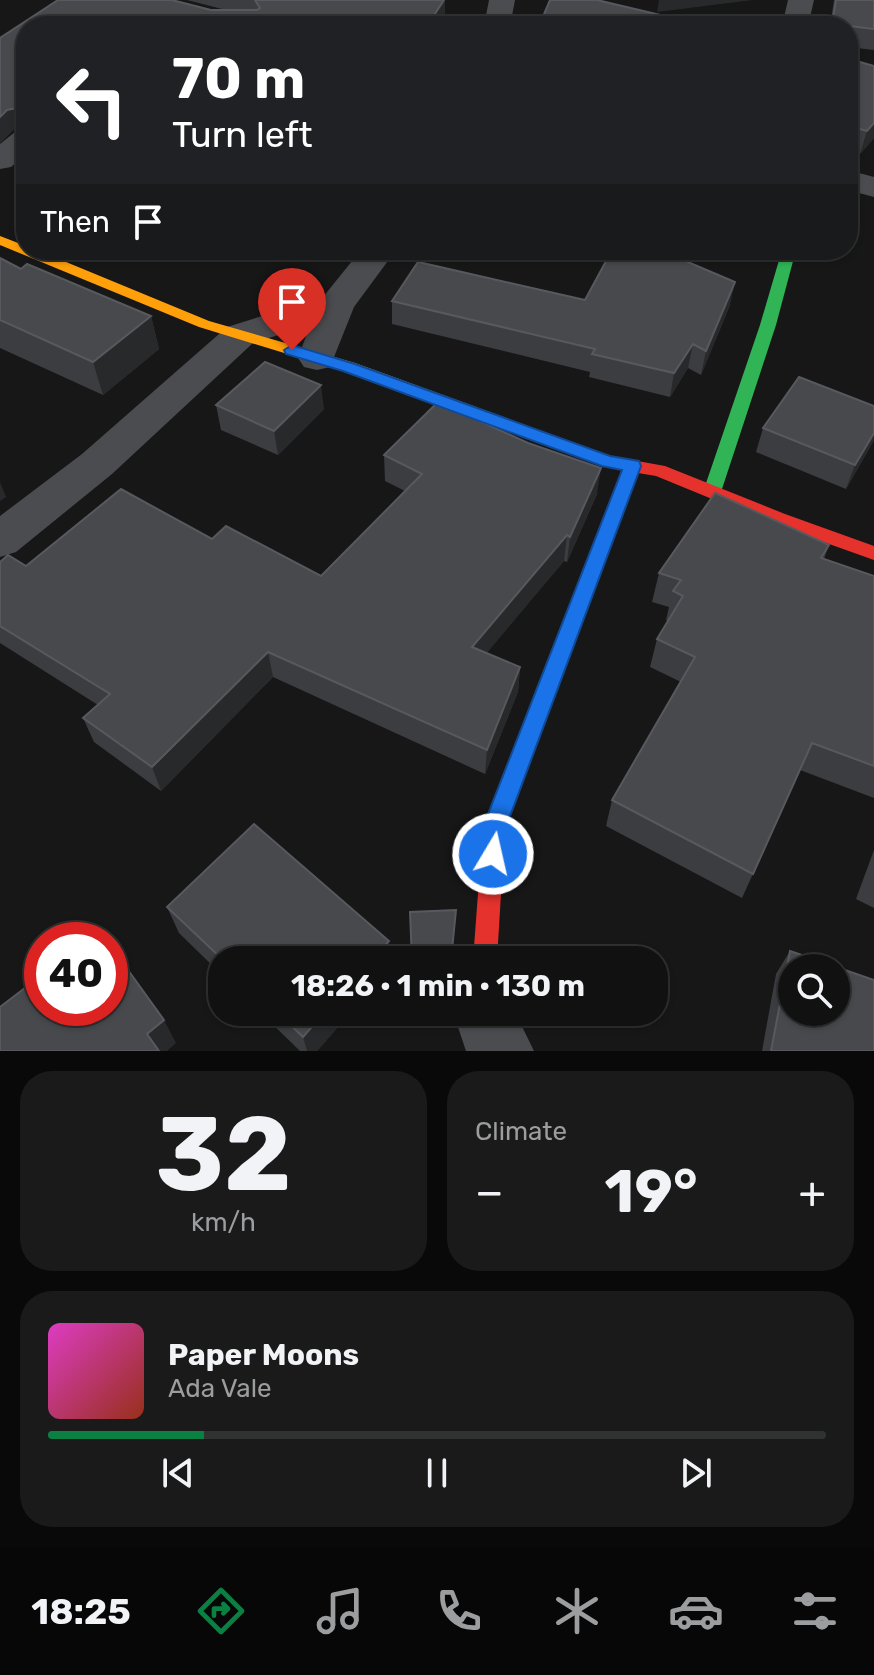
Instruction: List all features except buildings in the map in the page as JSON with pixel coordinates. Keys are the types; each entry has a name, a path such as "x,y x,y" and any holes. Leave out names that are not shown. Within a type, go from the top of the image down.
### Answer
{"street":[{"path":"0,160 16,146"},
{"path":"49,260 204,324 317,358 608,462 659,470 874,553"},
{"path":"317,358 336,305 371,260"},
{"path":"712,492 768,325 786,260"},
{"path":"0,540 97,464 240,335 336,305"},
{"path":"486,946 494,827 632,466"},
{"path":"489,1026 494,1043 503,1051"}],"traffic: fast":[{"path":"712,492 768,325 786,260"}],"traffic: slow":[{"path":"0,240 16,247"},
{"path":"49,260 204,324 349,367 470,411"}],"traffic: jam":[{"path":"470,411 608,462 659,470 779,519 874,553"},
{"path":"486,946 494,827 632,466"}],"route":[{"path":"292,350 349,367 608,462 632,466 494,827 493,854"}]}
